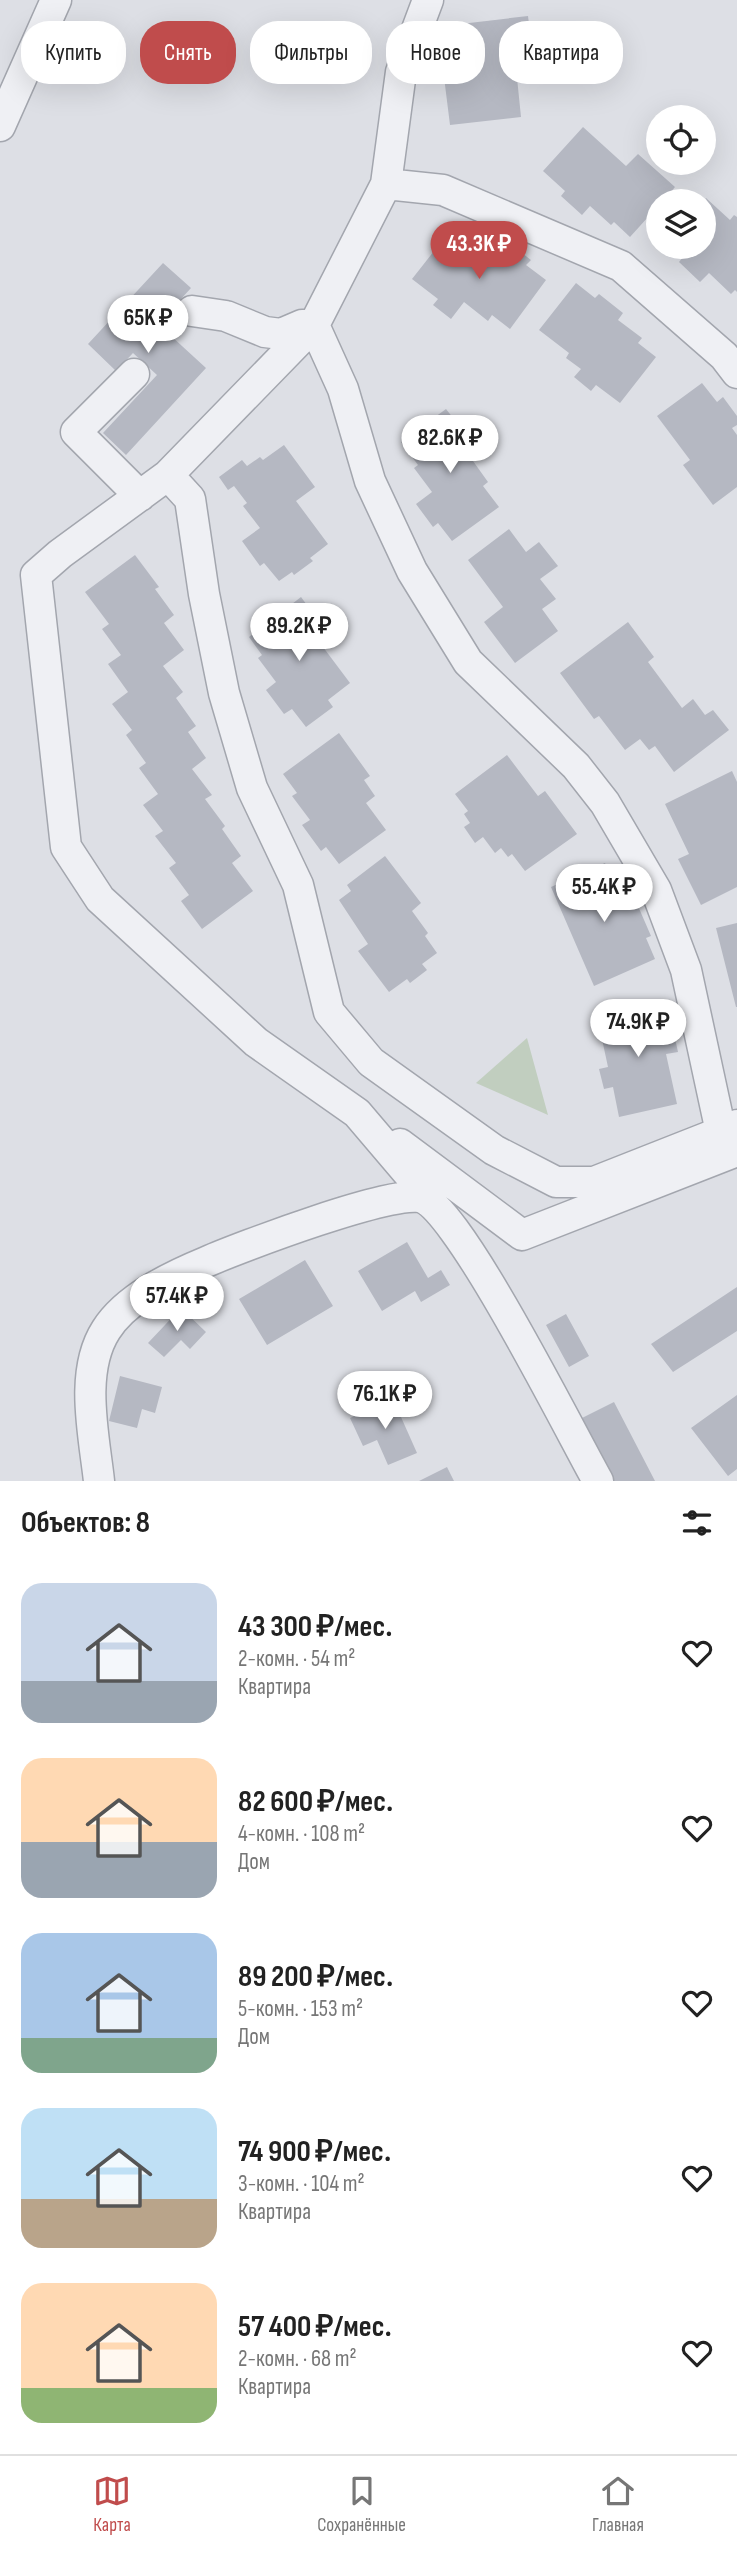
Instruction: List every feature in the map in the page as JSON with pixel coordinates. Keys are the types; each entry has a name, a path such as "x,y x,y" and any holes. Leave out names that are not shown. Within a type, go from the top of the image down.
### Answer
{"street":[{"path":"0,126 57,0"},
{"path":"428,0 401,72 386,184 314,325 169,475 36,575 66,847 100,899 256,1042 522,1235 732,1136"},
{"path":"386,184 443,190 621,266 724,356 737,373"},
{"path":"192,310 226,316 265,332 281,334 302,326 314,325"},
{"path":"314,325 343,388 370,481 412,570 468,662 576,766 605,803 656,890 685,970 732,1136"},
{"path":"134,374 76,432 140,496"},
{"path":"169,475 190,499 204,594 223,693 253,788 298,885 329,1012 362,1052 371,1062 494,1150 556,1182 594,1182 732,1136"},
{"path":"357,1113 414,1180 421,1197"},
{"path":"99,1481 90,1397 95,1357 105,1330 123,1310 143,1295 205,1262 402,1196 421,1197 436,1207 447,1222 489,1284 598,1481"}],"green space":[{"path":"527,1038 548,1115 476,1083"}],"building":[{"path":"528,16 529,21 499,21 499,84 518,84 521,117 450,125 445,84 485,84 485,21"},
{"path":"583,127 626,166 638,154 646,161 646,175 662,175 675,187 646,189 646,219 630,237 614,222 611,225 590,206 582,215 561,196 565,191 543,171"},
{"path":"716,207 730,220 734,215 737,217 737,292 735,290 731,294 709,273 700,282 679,262 681,259 716,259"},
{"path":"449,232 494,262 509,243 531,260 526,265 546,280 510,329 492,315 488,321 464,302 451,319 433,305 438,299 412,279"},
{"path":"163,263 191,288 158,324 206,368 126,455 103,433 157,375 133,353 116,371 88,344"},
{"path":"576,283 595,298 599,294 623,313 618,320 642,338 638,343 656,357 620,403 596,385 591,391 574,377 581,369 566,358 569,353 539,330"},
{"path":"702,383 717,402 723,397 737,416 737,425 732,428 737,435 737,487 713,505 683,465 690,460 657,416"},
{"path":"446,409 461,428 466,425 486,452 473,461 488,482 483,486 499,507 452,541 438,523 433,527 416,504 432,492 414,468 418,465 401,442"},
{"path":"284,445 315,487 296,501 328,544 310,558 313,561 294,575 292,572 279,581 264,563 260,566 242,541 260,528 243,506 247,503 234,486 228,490 219,477 242,460 247,466 260,457 263,460"},
{"path":"509,529 526,552 539,542 558,566 540,579 556,599 542,609 558,631 515,663 484,622 503,607 468,560"},
{"path":"135,555 159,587 155,589 174,615 164,623 184,650 163,666 183,692 176,698 196,726 188,732 206,758 192,769 212,795 205,799 225,826 222,829 241,856 232,863 253,891 202,929 181,901 189,895 169,868 176,863 155,836 163,831 143,805 158,794 139,768 146,763 126,735 132,730 112,704 128,692 108,664 121,655 102,629 109,624 85,592"},
{"path":"301,597 333,640 323,647 350,683 328,700 333,707 306,727 292,709 284,714 266,690 276,682 258,658 262,655 249,637"},
{"path":"628,622 654,657 648,662 682,708 693,699 705,715 713,710 729,730 674,772 655,746 649,750 640,739 625,750 599,716 594,719 560,673"},
{"path":"339,733 370,776 364,780 375,796 366,803 386,830 339,864 326,847 321,851 302,825 310,820 292,796 297,793 283,774"},
{"path":"507,755 538,796 545,791 577,834 525,871 512,854 508,857 501,848 495,853 483,837 475,843 464,827 470,823 464,814 468,811 455,794"},
{"path":"732,771 737,782 737,887 701,905 678,859 689,854 665,804"},
{"path":"385,856 421,903 412,911 428,933 425,936 437,953 422,964 427,970 410,983 407,979 389,992 358,951 368,944 339,900 351,891 347,885"},
{"path":"605,863 616,888 628,883 651,936 646,938 655,959 594,986 551,887"},
{"path":"737,923 737,1007 736,1007 716,928"},
{"path":"661,1002 666,1027 672,1025 678,1052 666,1054 677,1104 619,1117 613,1087 604,1089 599,1069 608,1067 597,1016"},
{"path":"407,1242 428,1278 441,1270 450,1285 421,1302 415,1291 382,1311 358,1271"},
{"path":"305,1260 333,1306 267,1345 239,1299"},
{"path":"737,1287 737,1331 673,1372 651,1344"},
{"path":"181,1308 206,1332 190,1349 181,1340 164,1357 148,1343"},
{"path":"566,1314 589,1356 569,1367 546,1325"},
{"path":"120,1376 162,1387 155,1413 142,1409 137,1428 109,1421"},
{"path":"737,1395 737,1469 728,1476 691,1428"},
{"path":"393,1399 417,1453 388,1465 377,1440 363,1446 350,1418"},
{"path":"614,1402 655,1481 611,1481 580,1419"},
{"path":"447,1467 454,1481 419,1481"}]}
